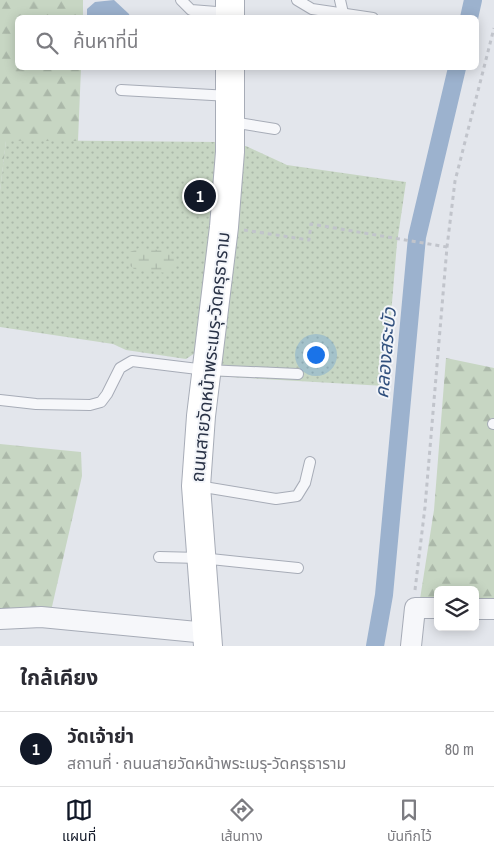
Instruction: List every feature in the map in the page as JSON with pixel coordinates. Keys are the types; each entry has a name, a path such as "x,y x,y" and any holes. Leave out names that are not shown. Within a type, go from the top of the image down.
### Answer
{"street":[{"name":"ถนนสายวัดหน้าพระเมรุ-วัดครุธาราม","path":"207,639 196,486 201,416 224,227 230,152 230,70"},
{"path":"411,646 415,608 434,608"},
{"path":"479,609 494,609"},
{"path":"0,619 41,617 207,639"}],"lane":[{"path":"181,0 190,14 230,10"},
{"path":"297,0 312,9 354,15"},
{"path":"340,0 342,13"},
{"path":"121,90 231,109 275,130"},
{"path":"0,400 90,405 100,402 107,394 120,368 132,362 206,370 298,374"},
{"path":"196,486 276,499 297,496 305,483 310,462"},
{"path":"159,557 200,558 298,568"}],"path":[{"path":"415,608 413,603 425,507 447,247 455,181 494,28"},
{"path":"224,227 309,240 311,224 447,247"}],"green space":[{"path":"0,0 83,0 83,15 15,15 15,70 81,70 78,141 6,141 0,191"},
{"path":"6,140 218,142 208,254 195,353 186,359 126,350 113,344 0,327 0,191"},
{"path":"242,146 246,146 287,165 406,182 397,243 385,386 213,376"},
{"path":"139,248 168,251 174,258 174,266 167,273 134,269 128,264 130,252"},
{"path":"446,358 494,368 494,602 479,601 479,586 434,586 434,600 420,599 434,510"},
{"path":"0,444 81,452 82,476 51,611 0,613"}],"water":[{"path":"114,0 129,15 87,15 87,9 95,2"}],"waterway":[{"name":"คลองสระบัว","path":"470,15 473,0"},
{"name":"คลองสระบัว","path":"375,646 384,595 417,237 457,70"}],"place":[{"name":"วัดเจ้าย่า","path":"200,196"}]}
